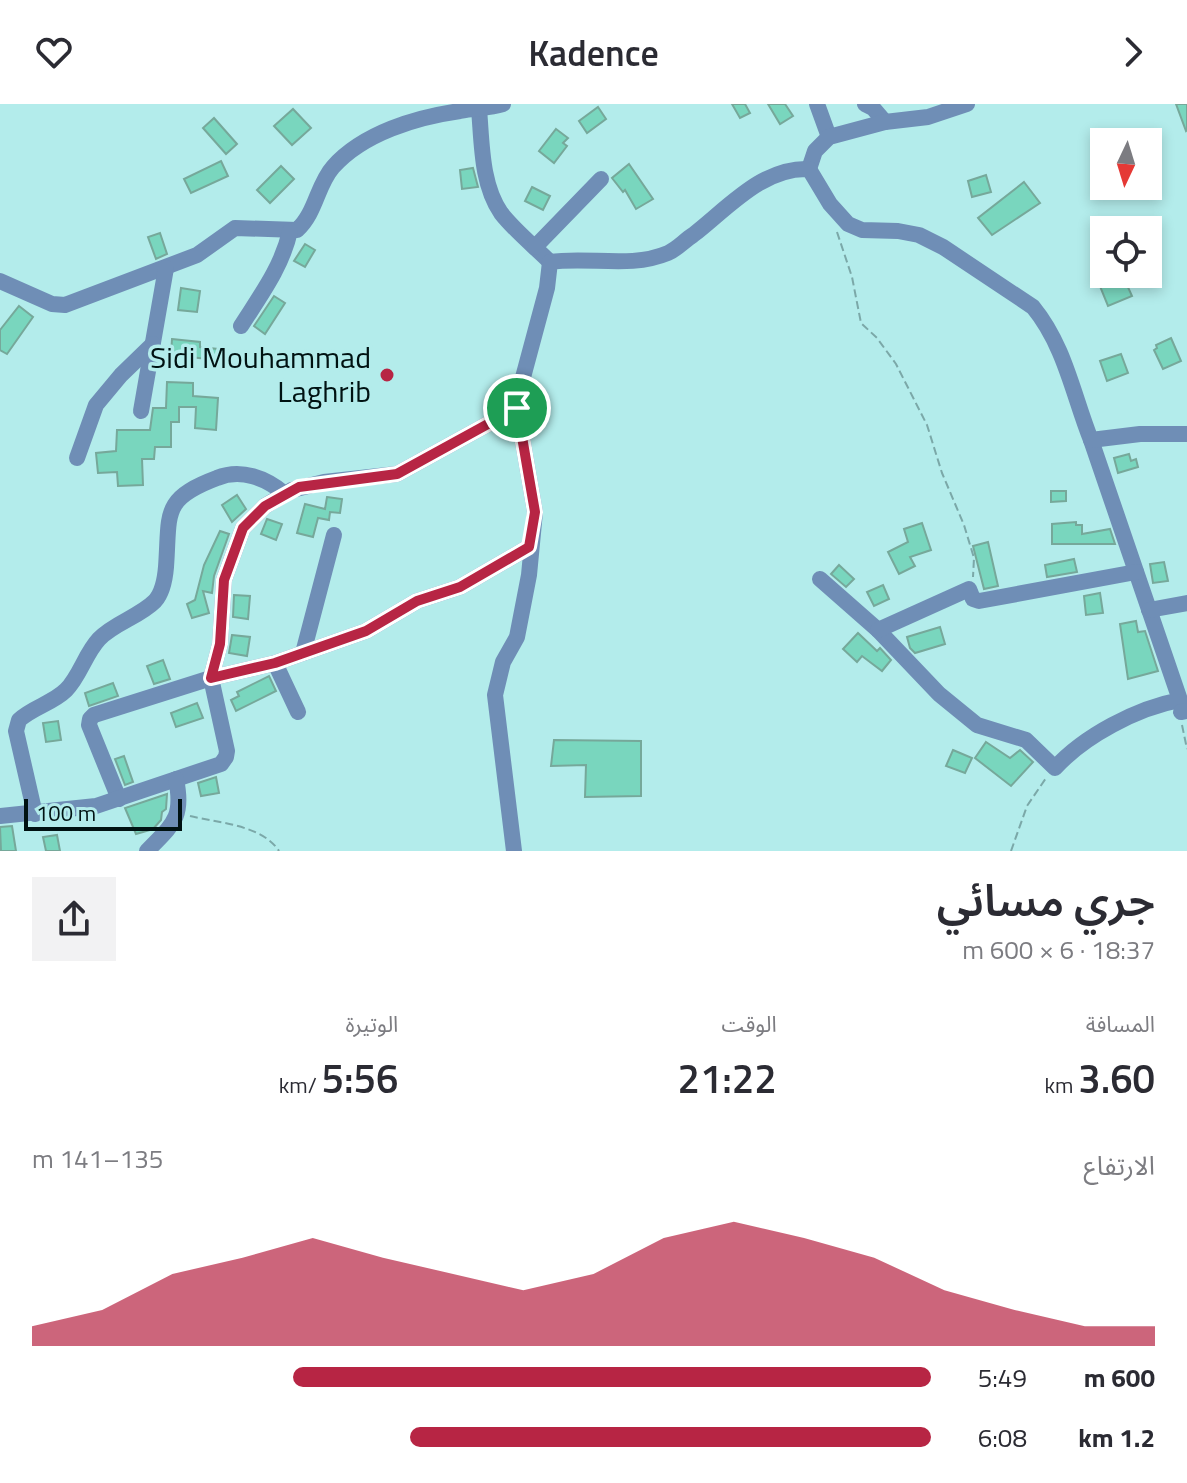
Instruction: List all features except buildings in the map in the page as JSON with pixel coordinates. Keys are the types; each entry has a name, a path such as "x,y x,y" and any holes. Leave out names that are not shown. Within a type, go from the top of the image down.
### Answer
{"street":[{"path":"2,284 62,305 197,255 235,228 290,231 301,228 315,205 327,174 364,142 402,126 447,113 503,104"},
{"path":"817,104 829,137"},
{"path":"865,104 885,122"},
{"path":"809,169 815,151 829,137 885,122 920,119 967,104"},
{"path":"479,109 490,190 500,211 550,262 635,261 671,252 735,200 769,178 785,170 809,169"},
{"path":"809,169 837,214 848,224 862,230 919,235 1026,300 1044,320 1065,363 1180,700 1155,705 1082,742 1055,768 1026,740 981,729 939,694 878,630 820,579"},
{"path":"535,247 601,179"},
{"path":"241,326 277,267 290,231"},
{"path":"514,851 495,695 503,662 517,637 529,575 529,547 535,512 517,408 547,288 550,262"},
{"path":"141,411 166,268"},
{"path":"77,458 96,405 153,344"},
{"path":"0,816 96,806 221,764 226,757 211,678 220,644 224,580 243,528 265,506 299,487 397,474 517,408"},
{"path":"1091,440 1140,434 1187,434"},
{"path":"35,814 17,725 28,712 68,689 100,638 148,607 160,595 165,580 170,510 177,499 185,491 210,480 234,474 264,480 285,494"},
{"path":"303,653 334,535"},
{"path":"119,799 89,725 94,715 211,678 275,663 366,631 417,601 460,587 529,547"},
{"path":"878,630 969,589 973,599 979,601 1136,572"},
{"path":"1149,610 1187,603"},
{"path":"275,663 298,712"},
{"path":"147,851 178,813 181,801 176,779"}],"path":[{"path":"837,214 838,239 852,277 860,320 896,364 927,425 942,473 962,517 974,558 969,589"},
{"path":"1011,851 1027,806 1055,768"},
{"path":"178,813 248,830 268,838 279,851"}],"place":[{"name":"Sidi Mouhammad Laghrib","path":"387,375"}],"route":[{"path":"517,408 535,512 529,547 460,587 417,601 366,631 275,663 211,678 220,644 224,580 243,528 265,506 299,487 397,474 517,408"}]}
